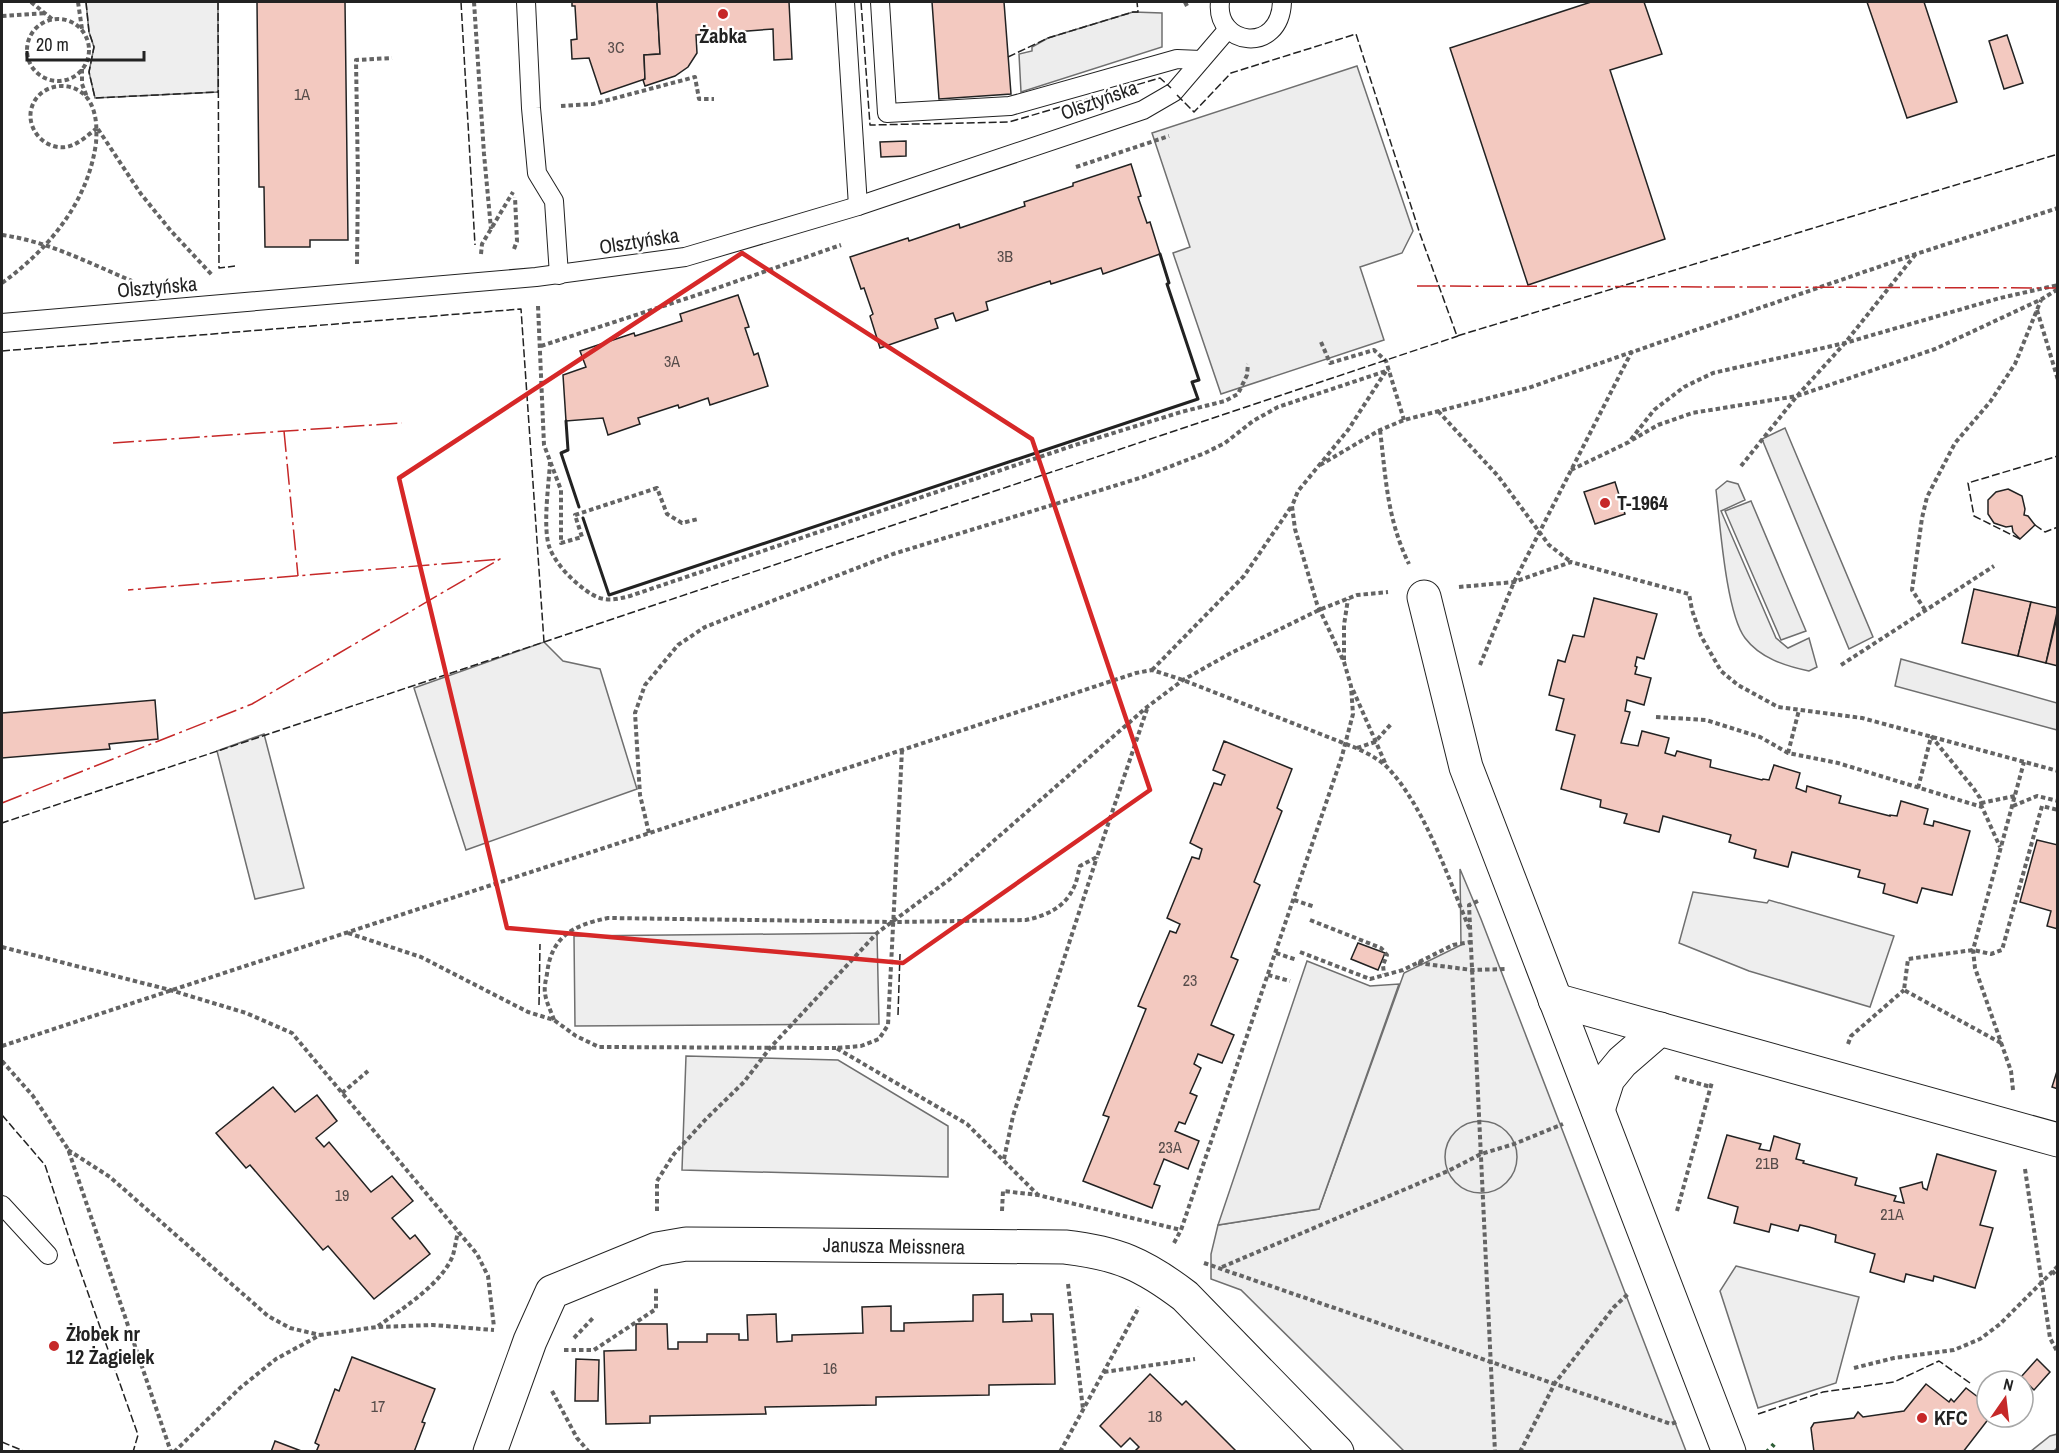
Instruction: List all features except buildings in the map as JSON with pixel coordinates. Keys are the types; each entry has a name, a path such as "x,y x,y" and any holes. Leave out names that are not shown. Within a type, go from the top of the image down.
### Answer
{"street":[{"path":"1418,584 1466,767 1729,1452"},
{"path":"1555,1000 2058,1140"},
{"path":"1598,1110 1608,1079 1622,1062 1660,1029"},
{"name":"Janusza Meissnera","path":"490,1452 530,1341 552,1292 657,1249 686,1244 1065,1248 1097,1251 1124,1258 1156,1274 1185,1296 1337,1452"}],"lane":[{"path":"526,2 537,174 554,201 559,275"},
{"path":"845,2 858,206"},
{"path":"880,2 887,113 1011,106 1177,59 1201,60"},
{"path":"1220,2 1221,19 1228,29 1239,36 1252,39 1265,35 1276,27 1281,15 1282,2"},
{"name":"Olsztyńska","path":"2,322 559,275 685,257 858,206 1143,110 1174,92 1228,29"},
{"path":"2,1205 48,1255"}],"path":[{"path":"31,2 53,19"},
{"path":"78,2 82,30 89,46 88,58 82,69 73,77 46,89 37,97 31,109 31,121 35,132 43,141 54,147 66,147 78,143 97,128"},
{"path":"474,2 491,229"},
{"path":"2,16 46,13"},
{"path":"82,30 65,20 53,19 41,23 32,32 27,42 26,54 31,66 39,75 70,86 80,91 89,100"},
{"path":"357,270 356,60 392,58"},
{"path":"82,69 82,84 97,128 141,194 218,282 208,282"},
{"path":"531,108 593,104 695,76 699,99 714,99"},
{"path":"2,283 23,267 76,206 86,185 92,164 97,128"},
{"path":"481,260 482,244 515,190 517,240 512,254"},
{"path":"1317,467 1380,430 1404,420 1528,388 1916,254 2058,208"},
{"path":"2,235 45,244 136,283"},
{"path":"1741,466 1797,396 1845,343 1916,254"},
{"path":"536,277 544,445 561,490 561,543 582,537 575,515 657,488 667,514 682,523 698,519"},
{"path":"1629,442 1654,410 1683,387 1713,373 1845,343 2000,298 2058,287"},
{"path":"1571,470 1658,425 1692,412 1797,396 1935,349 2042,299 2058,287"},
{"path":"1925,610 1912,590 1927,497 1955,443 1990,402 2015,364 2042,299"},
{"path":"2037,310 2058,380"},
{"path":"541,346 624,319"},
{"path":"1321,342 1330,363 1374,350 1386,361 1404,420"},
{"path":"1479,668 1514,582 1632,351"},
{"path":"550,462 546,520 550,549 569,576 593,597 611,600 630,596 1075,446 1181,412 1224,401 1239,394 1247,375 1248,364"},
{"path":"1152,670 1244,576 1292,506 1298,492 1348,430 1387,370"},
{"path":"649,833 640,795 635,712 645,685 678,645 705,627 893,554 1143,477 1225,443 1253,421 1278,407 1387,370"},
{"path":"1438,411 1498,476 1549,545 1571,562 1689,594 1701,636 1721,671 1738,685 1778,707 1862,718 2058,771"},
{"path":"1380,430 1387,495 1398,541 1418,584"},
{"path":"1292,506 1295,529 1319,610 1344,662 1351,686 1386,766 1405,789 1424,823 1470,930"},
{"path":"1514,582 1571,562"},
{"path":"1841,665 1994,566"},
{"path":"657,1181 674,1154 744,1082 770,1048 877,933 950,879 1148,707 1183,680 1231,653 1319,610 1357,595"},
{"path":"1344,662 1344,625 1348,598"},
{"path":"2,1046 1136,673 1152,670 1183,680 1356,748 1386,766"},
{"path":"1181,1230 1346,745 1353,714 1351,686"},
{"path":"1004,1159 1013,1116 1148,707"},
{"path":"1788,753 1799,710"},
{"path":"1656,717 1706,720 1760,737 1788,753 1838,763 1982,805 2015,796"},
{"path":"1356,748 1375,742 1392,723"},
{"path":"1918,788 1931,736"},
{"path":"1931,736 1974,789 2001,848"},
{"path":"348,932 421,957 528,1012 554,1020 576,1036 599,1047 836,1048 861,1046 879,1039 888,1025 902,750"},
{"path":"2024,762 1973,950 1975,968 2011,1071 2050,1338 2058,1353"},
{"path":"2012,807 2037,796 2058,801"},
{"path":"1839,1079 1851,1036 1904,990 1908,959 1973,950 1991,954 2002,950 2042,806 2058,810"},
{"path":"554,1020 545,992 550,957 553,949 566,933 586,922 608,918 894,922 1026,920 1042,917 1058,908 1073,890 1080,866 1097,856"},
{"path":"1293,900 1315,908"},
{"path":"1469,905 1495,1452"},
{"path":"1310,920 1381,948 1387,955 1383,965 1384,974"},
{"path":"1300,952 1370,979 1403,970 1453,945 1471,942"},
{"path":"2,947 246,1012 292,1033 477,1254 488,1276 494,1330 433,1325 377,1327 320,1335 276,1359 240,1388 172,1452 68,1149 33,1096 2,1060"},
{"path":"1276,953 1297,960"},
{"path":"1417,963 1472,970 1504,970 1539,960"},
{"path":"1268,975 1290,981"},
{"path":"1904,990 2002,1043"},
{"path":"1675,1217 1722,1047"},
{"path":"836,1048 967,1124 1038,1195"},
{"path":"342,1093 368,1071"},
{"path":"1675,1077 1711,1087"},
{"path":"1221,1268 1448,1171 1481,1154 1514,1144 1598,1110"},
{"path":"68,1149 110,1177 268,1316 290,1328 320,1335"},
{"path":"377,1327 412,1301 439,1276 452,1257 458,1231"},
{"path":"1197,1260 1671,1424 1713,1410"},
{"path":"1854,1368 1894,1358 1954,1350 1980,1339 2000,1324 2058,1266"},
{"path":"1520,1452 1555,1383 1614,1307 1629,1294 1648,1286 1661,1270"},
{"path":"2052,1271 2058,1277"},
{"path":"1078,1284 1067,1280 1083,1409"},
{"path":"645,1289 667,1285"},
{"path":"598,1314 589,1320 563,1350 594,1350 656,1309 656,1287"},
{"path":"1129,1302 1140,1306 1148,1313"},
{"path":"1060,1452 1140,1306"},
{"path":"1104,1372 1201,1359 1192,1351"},
{"path":"551,1388 577,1438 584,1449 589,1452"}],"highlighted area":[{"path":"742,253 1032,439 1150,790 903,963 507,928 399,478"}],"shaded area":[{"path":"86,2 218,2 218,92 95,98 89,72 94,47 89,32"},
{"path":"1133,12 1162,13 1162,47 1021,92 1019,54 1032,51 1032,47 1048,38"},
{"path":"1357,66 1413,231 1402,253 1360,267 1384,340 1221,394 1173,253 1190,247 1152,133"},
{"path":"1785,428 1873,637 1849,649 1762,439"},
{"path":"1727,481 1738,484 1745,500 1721,511 1776,638 1788,648 1809,638 1817,667 1809,671 1782,664 1758,651 1745,638 1738,626 1725,567 1716,490"},
{"path":"1751,501 1806,631 1781,640 1725,511"},
{"path":"544,642 563,661 600,669 637,789 466,850 414,688"},
{"path":"1901,659 2057,703 2057,730 1895,686"},
{"path":"264,734 304,888 255,899 217,751"},
{"path":"1460,869 1686,1451 1404,1451 1241,1290 1211,1279 1211,1254 1218,1225 1319,1209 1404,973 1461,945"},
{"path":"1693,892 1767,903 1769,900 1894,936 1870,1007 1749,971 1679,943"},
{"path":"877,933 879,1024 575,1026 574,936"},
{"path":"1307,961 1370,986 1399,984 1319,1209 1218,1225"},
{"path":"686,1056 838,1060 948,1126 948,1177 682,1170"},
{"path":"1481,1121 1501,1127 1511,1137 1517,1157 1511,1177 1501,1187 1481,1193 1461,1187 1451,1177 1445,1157 1451,1137 1461,1127"},
{"path":"1736,1266 1859,1297 1836,1383 1758,1408 1720,1291"},
{"path":"2057,1434 2057,1448 2054,1451 2031,1451 2050,1436"}],"hedge":[{"path":"1767,1452 1776,1442"}],"fence":[{"path":"86,2 89,32 94,47 89,72 95,98 218,92"},
{"path":"218,2 219,268 235,266"},
{"path":"461,2 475,245"},
{"path":"861,2 870,125 1009,122 1160,78 1171,88"},
{"path":"1008,57 1048,38 1138,12 1137,2"},
{"path":"1177,95 1194,112 1231,73 1356,34 1420,234 1457,336 2058,154"},
{"path":"2,351 521,309 544,642 2,823"},
{"path":"544,642 1458,336"},
{"path":"2020,539 1974,516 1968,483 2058,456"},
{"path":"2035,525 2045,532 2058,527"},
{"path":"539,1005 540,944"},
{"path":"898,1015 900,954"},
{"path":"2,1115 45,1165 138,1435 133,1452"},
{"path":"1758,1414 1823,1392 1894,1382 1939,1361 1970,1383"},
{"path":"2,1442 26,1452"}],"wall":[{"path":"583,518 609,595 1198,399 1192,382 1199,380 1167,284 1169,283 1160,254"},
{"path":"566,421 568,450 561,453 579,507"}],"power":[{"path":"1417,286 2058,288"},
{"path":"113,443 402,423"},
{"path":"284,431 298,576"},
{"path":"2,803 252,704 500,559 128,590"}],"place":[{"name":"Żabka","path":"723,14"},
{"name":"T-1964","path":"1605,503"},
{"name":"Żłobek nr 12 Żagielek","path":"54,1346"},
{"name":"KFC","path":"1922,1418"}]}
